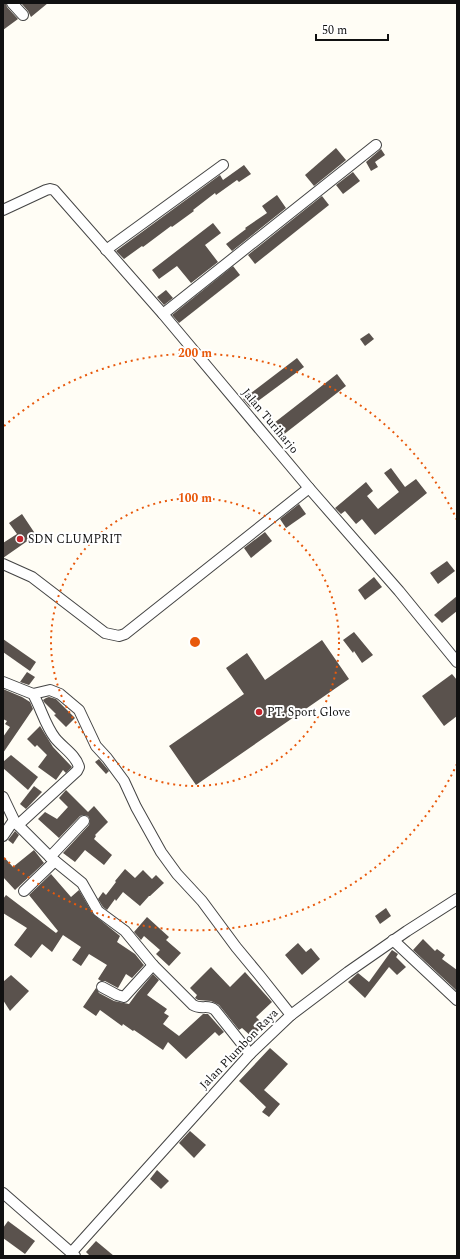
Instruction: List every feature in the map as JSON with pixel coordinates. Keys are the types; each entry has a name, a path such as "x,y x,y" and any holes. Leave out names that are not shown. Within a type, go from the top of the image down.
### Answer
{"street":[{"path":"12,3 23,15"},
{"path":"163,314 376,145"},
{"path":"106,250 223,166"},
{"name":"Jalan Turiharjo","path":"3,210 46,190 54,190 163,314 309,488 399,591 457,662"},
{"path":"3,564 32,577 105,634 119,636 125,634 140,624 309,488"},
{"path":"3,682 33,694 50,690 64,698 79,710 96,746 124,781 136,807 161,852 206,906 236,947 291,1015"},
{"path":"3,836 77,771 79,767 77,762 55,738 46,723 33,694"},
{"path":"3,797 16,823 53,859 82,883 98,911 125,931 153,965 193,1005 198,1008 209,1006 215,1010 250,1054"},
{"path":"24,891 84,821"},
{"name":"Jalan Plumbon Raya","path":"73,1254 250,1054 291,1015 393,940 457,899"},
{"path":"393,940 457,1000"},
{"path":"102,987 124,997 153,965"},
{"path":"3,1193 73,1254"}],"building":[{"path":"3,3 6,3 7,7 18,19 3,30"},
{"path":"21,3 48,3 31,17"},
{"path":"336,148 346,160 314,186 305,175"},
{"path":"381,149 385,155 375,162 378,167 371,171 366,162"},
{"path":"244,165 251,174 239,182 237,180 216,195 215,193 193,210 194,211 143,247 142,246 124,259 116,251 220,175 223,180"},
{"path":"353,172 360,181 343,194 336,185"},
{"path":"277,195 286,208 232,251 226,244 246,229 245,228 267,213 262,206"},
{"path":"322,196 329,205 255,264 248,255"},
{"path":"213,223 221,233 205,245 218,262 191,283 177,266 159,279 152,270"},
{"path":"233,266 240,275 179,323 172,315"},
{"path":"166,290 173,298 164,305 157,297"},
{"path":"369,333 374,339 365,346 360,339"},
{"path":"297,358 304,367 250,407 243,399"},
{"path":"337,374 346,386 283,435 274,423"},
{"path":"391,468 405,487 416,479 427,493 375,535 362,519 356,524 345,511 341,514 335,508 366,482 373,491 367,496 378,509 399,492 384,473"},
{"path":"299,504 306,514 286,528 280,519"},
{"name":"SDN CLUMPRIT","path":"22,514 36,535 3,558 3,543 17,534 9,523"},
{"path":"265,532 272,541 251,558 244,548"},
{"path":"447,561 455,571 438,584 430,573"},
{"path":"374,577 382,587 365,600 358,590"},
{"path":"457,596 457,611 442,623 434,615"},
{"path":"354,632 373,655 362,663 354,651 353,653 343,640"},
{"path":"3,639 36,662 30,671 3,652"},
{"name":"PT. Sport Glove","path":"322,640 349,679 196,785 169,746 244,694 226,668 247,653 265,680"},
{"path":"27,672 35,677 29,685 20,682"},
{"path":"452,674 457,680 457,716 444,726 422,696"},
{"path":"3,689 30,702 33,709 3,753 3,737 10,727 5,724 7,721 3,719"},
{"path":"49,697 56,699 75,718 66,727 44,702 43,700"},
{"path":"40,726 53,747 72,767 66,773 63,770 56,780 38,767 47,755 37,745 35,747 27,739"},
{"path":"11,755 38,777 28,790 3,768 3,762"},
{"path":"99,759 109,771 106,774 95,762"},
{"path":"34,786 42,792 26,809 20,804"},
{"path":"66,790 88,812 94,806 108,822 95,835 96,836 94,839 112,855 104,865 85,850 75,862 63,853 89,825 90,820 88,816 80,816 59,838 38,819 45,812 57,819 68,807 59,798"},
{"path":"15,831 19,835 13,844 8,840"},
{"path":"34,850 44,863 15,890 3,877 3,856 13,867"},
{"path":"125,869 135,878 143,870 152,879 156,875 164,883 140,906 123,892 116,901 115,899 107,910 98,899 103,892 106,895"},
{"path":"51,874 71,897 79,890 93,914 120,936 117,942 135,954 144,965 132,978 126,974 118,988 98,979 107,965 89,954 81,966 72,960 81,947 63,935 52,952 42,944 31,958 14,945 27,928 3,913 3,899 6,895 56,933 58,931 29,895"},
{"path":"386,908 391,916 380,924 375,916"},
{"path":"147,917 169,937 166,940 181,953 169,966 156,954 160,950 144,936 141,940 134,932"},
{"path":"423,939 435,951 437,949 445,955 442,959 457,970 457,991 413,950"},
{"path":"298,943 306,952 311,948 320,959 302,975 285,955"},
{"path":"392,950 398,954 396,957 406,967 397,975 389,967 365,998 348,982 358,973 369,982"},
{"path":"211,967 230,987 245,972 272,1002 256,1017 264,1025 252,1037 242,1028 239,1030 219,1005 211,1001 198,1000 195,998 197,995 190,988"},
{"path":"153,974 159,980 147,995 167,1009 164,1013 169,1016 163,1024 179,1036 203,1014 208,1014 224,1032 219,1036 215,1032 186,1059 168,1042 163,1050 134,1030 133,1031 123,1024 122,1026 100,1010 96,1016 83,1007 96,988 99,993 114,1001 129,1004"},
{"path":"11,975 29,991 10,1011 3,1000 3,982"},
{"path":"270,1048 288,1064 264,1090 280,1104 269,1117 262,1112 266,1107 239,1081"},
{"path":"190,1131 206,1145 194,1158 179,1143"},
{"path":"157,1170 169,1181 161,1189 150,1179"},
{"path":"8,1221 35,1241 25,1254 3,1238 3,1228"},
{"path":"96,1241 114,1256 90,1256 86,1252"}],"place":[{"name":"SDN CLUMPRIT","path":"20,539"},
{"name":"PT. Sport Glove","path":"259,712"}]}
